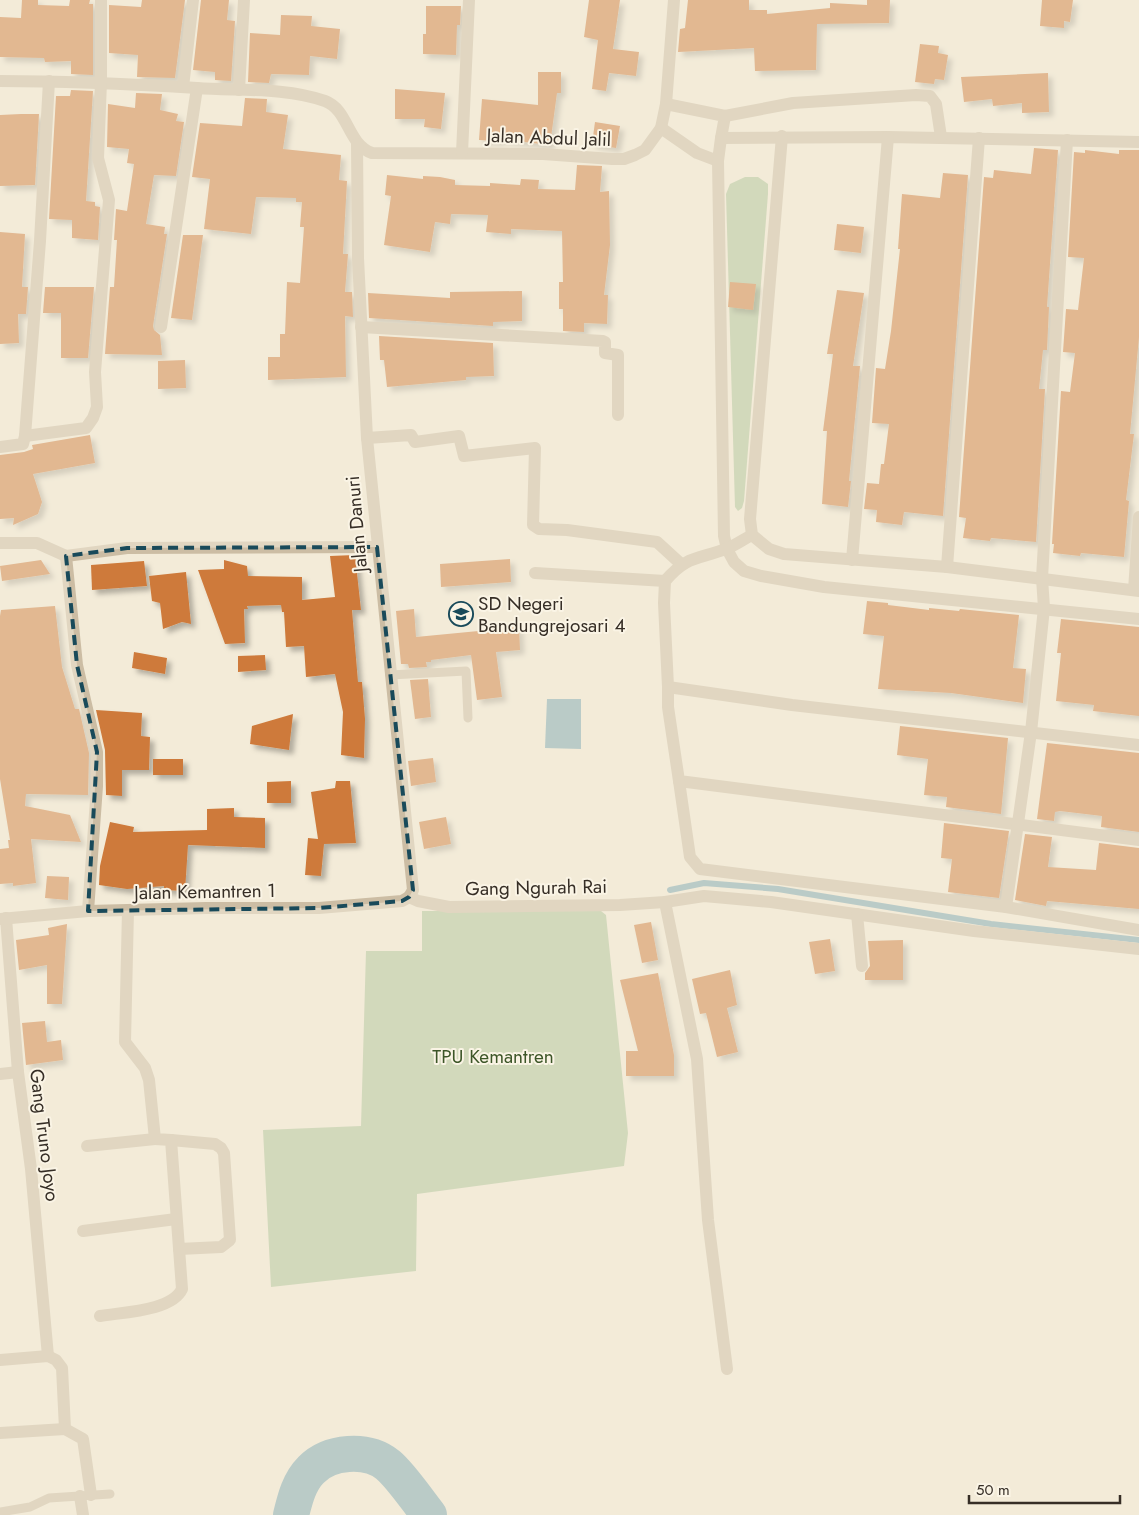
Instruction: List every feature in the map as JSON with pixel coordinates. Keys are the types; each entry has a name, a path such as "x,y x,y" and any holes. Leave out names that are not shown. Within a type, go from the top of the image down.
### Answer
{"street":[{"path":"25,436 86,428 97,407 95,372 109,200 98,158 101,82 100,0"},
{"path":"183,87 193,0"},
{"path":"239,90 244,0"},
{"path":"462,153 469,0"},
{"name":"Jalan Abdul Jalil","path":"357,144 364,150 372,152 543,154 624,159 645,150 661,128 666,104 674,0"},
{"path":"0,81 101,82 273,92 326,102 341,116 357,144"},
{"path":"0,447 19,446 23,444 25,436 43,203 49,81"},
{"path":"161,327 197,88"},
{"path":"666,104 725,116 793,103 916,95 930,96 936,104 941,137"},
{"path":"725,116 718,161 724,536 727,549 734,562 744,572 824,587 1139,619"},
{"path":"661,128 697,153 718,161"},
{"path":"721,138 782,136 941,137 1139,142"},
{"path":"782,136 750,520 752,535 769,549 784,554 947,567 1136,591 1139,517"},
{"path":"852,560 888,137"},
{"path":"947,567 979,138"},
{"path":"1006,907 1031,732 1044,608 1042,578 1068,140"},
{"name":"Jalan Danuri","path":"357,144 361,327 367,438 413,890 410,897"},
{"path":"361,327 603,341 605,342 605,353 618,356 618,415"},
{"path":"367,438 411,434 415,442 459,436 464,456 535,448 533,524 539,529 567,530 657,542 682,564"},
{"path":"752,535 727,549 692,559 682,564 665,581 664,603 668,707 690,857 700,868 1006,907 1139,930"},
{"path":"0,542 37,543 66,556 127,548 377,547"},
{"path":"66,556 77,665 97,752 97,786 88,911"},
{"path":"534,573 665,581"},
{"path":"668,687 792,705 1139,745"},
{"path":"679,781 1139,840"},
{"name":"Gang Ngurah Rai","path":"410,897 418,901 449,907 620,905 665,902 704,896 857,914 974,931 1139,949"},
{"name":"Jalan Kemantren 1","path":"3,918 88,911 319,908 402,902 410,897"},
{"path":"665,902 696,1059 708,1220 727,1369"},
{"path":"128,910 125,1042 145,1068 150,1080 155,1139"},
{"path":"857,914 862,966"},
{"name":"Gang Truno Joyo","path":"3,918 18,1072 38,1226 48,1356"},
{"path":"0,1074 18,1072"},
{"path":"87,1146 155,1139 215,1144 221,1148 224,1163 230,1240 221,1247 179,1249"},
{"path":"100,1316 166,1305 179,1296 182,1289 171,1140"},
{"path":"83,1231 176,1219"},
{"path":"0,1360 48,1356 56,1360 62,1368 65,1428"},
{"path":"0,1433 65,1428 83,1439 85,1495 83,1515"}],"lane":[{"path":"390,675 466,671 468,718"},
{"path":"0,1512 30,1507 49,1498 110,1494"}],"highlighted area":[{"path":"377,547 413,890 409,897 402,901 319,908 88,911 97,752 77,665 66,556 127,548"}],"green space":[{"path":"745,177 758,177 768,184 768,194 744,501 742,508 738,511 735,507 726,194 730,184"},
{"name":"TPU Kemantren","path":"422,911 601,911 606,915 628,1133 624,1166 417,1194 416,1271 271,1287 263,1130 361,1126 366,951 422,951"}],"water":[{"path":"547,699 581,699 581,749 545,748"}],"building":[{"path":"22,0 38,0 38,5 69,6 70,0 90,0 89,4 93,4 93,75 71,74 71,61 45,62 44,58 0,57 0,17 21,18"},
{"path":"142,0 185,0 175,78 137,77 138,55 109,53 109,5 141,7"},
{"path":"201,0 229,0 227,20 235,21 231,81 215,80 215,72 193,70"},
{"path":"589,0 620,0 613,49 639,52 636,76 609,73 606,91 592,89 598,40 584,37"},
{"path":"688,0 749,0 749,10 767,10 767,14 830,8 830,3 867,5 867,0 890,0 889,23 817,24 816,70 755,71 754,48 678,52 680,29 685,28"},
{"path":"1042,0 1073,0 1070,22 1064,21 1064,28 1040,26"},
{"path":"426,6 461,6 460,25 457,25 456,55 423,54 423,34 426,34"},
{"path":"281,15 312,16 311,26 340,29 337,59 310,56 309,75 271,74 269,83 248,82 250,33 280,35"},
{"path":"920,44 939,46 938,53 948,55 944,80 935,79 934,84 915,82"},
{"path":"538,72 561,72 561,93 557,93 550,145 500,139 499,141 479,140 482,99 538,105"},
{"path":"1048,73 1049,112 1022,113 1022,103 993,106 992,99 964,102 961,77"},
{"path":"395,89 445,93 441,129 424,127 425,119 395,119"},
{"path":"71,90 93,91 86,201 95,202 95,206 100,207 98,240 72,238 72,220 49,219 56,96 70,96"},
{"path":"136,93 162,94 160,110 178,114 176,121 184,122 176,176 154,175 146,224 165,227 164,234 167,234 153,326 154,330 160,335 162,355 105,354 110,287 114,287 117,240 114,240 116,209 127,211 134,164 127,163 129,149 107,147 108,104 135,108"},
{"path":"245,98 267,99 266,112 288,115 283,149 341,155 339,180 347,181 343,254 348,254 345,292 352,292 353,317 345,316 346,377 268,380 268,357 280,357 280,334 285,334 287,282 300,283 304,227 300,227 302,202 296,202 296,198 256,197 251,234 204,229 210,179 192,177 200,123 242,126"},
{"path":"39,114 35,185 0,186 0,115"},
{"path":"595,122 620,126 616,148 592,144"},
{"path":"1034,148 1058,150 1047,307 1049,307 1047,350 1043,350 1039,389 1045,389 1036,542 991,538 990,541 963,538 966,518 959,517 984,177 993,178 994,170 1031,174"},
{"path":"1085,150 1119,154 1119,150 1139,150 1139,337 1130,434 1134,434 1126,500 1129,501 1124,557 1081,553 1080,556 1053,553 1054,544 1052,544 1061,391 1070,392 1075,353 1063,352 1066,309 1078,310 1084,258 1068,257 1074,152 1085,153"},
{"path":"577,165 602,166 600,192 609,191 610,245 604,295 608,295 607,324 584,323 584,332 563,331 563,309 559,309 559,282 563,282 562,231 511,229 511,234 486,232 488,215 451,214 450,224 435,222 430,252 384,245 391,196 385,195 387,175 423,179 423,176 440,177 455,180 455,185 490,186 490,183 520,185 521,179 539,180 538,189 575,190"},
{"path":"943,173 968,175 943,516 904,512 902,525 876,522 877,510 864,509 867,483 879,484 881,464 884,464 889,424 872,423 876,368 885,369 891,331 900,249 898,249 902,194 940,198"},
{"path":"837,224 864,227 861,253 834,250"},
{"path":"0,232 25,234 22,287 28,287 26,314 18,314 19,343 0,344"},
{"path":"183,235 203,235 192,320 171,318"},
{"path":"730,282 756,284 753,310 728,307"},
{"path":"45,287 94,287 88,358 61,358 61,313 43,313"},
{"path":"837,290 864,293 853,366 860,366 848,507 822,504 827,431 823,431 833,354 827,354"},
{"path":"522,291 522,321 493,322 493,326 369,318 368,293 450,298 450,292"},
{"path":"379,336 493,343 494,376 466,377 466,380 387,387 384,360 380,360"},
{"path":"185,360 186,388 158,389 158,361"},
{"path":"90,435 95,463 33,474 42,502 38,514 13,525 14,518 0,519 0,455 24,452 33,449 32,445"},
{"path":"355,555 361,610 352,610 358,682 362,682 365,719 364,758 341,755 343,712 335,674 306,677 304,646 286,647 284,612 282,612 281,605 247,606 248,609 244,609 245,643 225,644 198,570 224,569 224,560 247,566 248,576 302,577 302,600 335,597 330,556"},
{"path":"510,559 511,582 441,587 440,564"},
{"path":"41,560 50,574 2,581 0,566"},
{"path":"144,561 147,586 92,590 91,565"},
{"path":"186,572 191,624 182,622 163,629 160,603 152,601 149,576"},
{"path":"867,601 929,610 929,608 959,611 960,609 1019,615 1013,668 1026,669 1023,703 951,693 878,689 884,636 863,634"},
{"path":"55,606 62,667 75,709 79,709 89,753 88,795 26,794 25,806 70,815 81,842 31,839 36,883 13,886 13,883 0,884 0,849 9,848 8,840 10,840 0,779 1,610"},
{"path":"414,609 416,637 519,627 520,650 496,652 502,697 477,700 471,655 431,660 431,662 426,662 427,667 409,668 408,664 401,664 396,611"},
{"path":"1061,619 1139,627 1139,716 1093,711 1094,705 1056,701 1061,653 1057,653"},
{"path":"134,652 167,658 165,674 132,668"},
{"path":"265,655 266,670 238,672 238,656"},
{"path":"428,679 431,717 415,719 410,680"},
{"path":"96,710 142,713 141,736 150,737 149,770 122,770 122,796 106,795 105,750"},
{"path":"293,714 289,750 250,744 252,726"},
{"path":"900,726 1008,738 1001,814 946,807 947,797 924,795 928,759 897,755"},
{"path":"1047,743 1139,753 1139,832 1101,827 1102,816 1060,811 1055,812 1054,821 1037,819"},
{"path":"433,758 436,782 411,786 408,761"},
{"path":"153,759 183,759 183,775 153,775"},
{"path":"291,781 291,803 267,803 267,782"},
{"path":"336,781 350,781 356,843 324,844 321,876 305,875 308,838 318,839 311,792 335,788"},
{"path":"234,808 234,817 265,818 265,848 188,845 185,891 164,890 164,886 127,889 99,885 100,866 110,822 134,827 133,832 207,830 207,809"},
{"path":"446,817 451,844 424,849 419,822"},
{"path":"944,823 1009,831 999,898 948,892 952,859 941,858"},
{"path":"1025,834 1052,837 1048,867 1096,870 1099,843 1139,848 1139,909 1047,901 1046,906 1015,900"},
{"path":"47,876 69,877 68,900 45,898"},
{"path":"651,922 658,960 642,963 634,925"},
{"path":"67,924 62,1004 47,1004 47,965 19,970 16,940 49,935 48,928"},
{"path":"830,939 835,971 815,974 809,942"},
{"path":"903,940 903,980 865,980 865,973 870,966 868,941"},
{"path":"730,970 737,1005 727,1008 738,1052 717,1057 706,1013 700,1014 692,979"},
{"path":"658,973 674,1055 674,1076 626,1076 626,1051 638,1051 620,980"},
{"path":"45,1021 47,1042 61,1040 63,1060 26,1065 22,1023"}],"waterway":[{"path":"670,890 704,883 778,889 991,924 1139,940"},
{"path":"291,1515 300,1485 311,1470 328,1459 348,1454 370,1456 388,1465 404,1482 429,1515"}],"place":[{"name":"SD Negeri Bandungrejosari 4","path":"461,614"}]}
